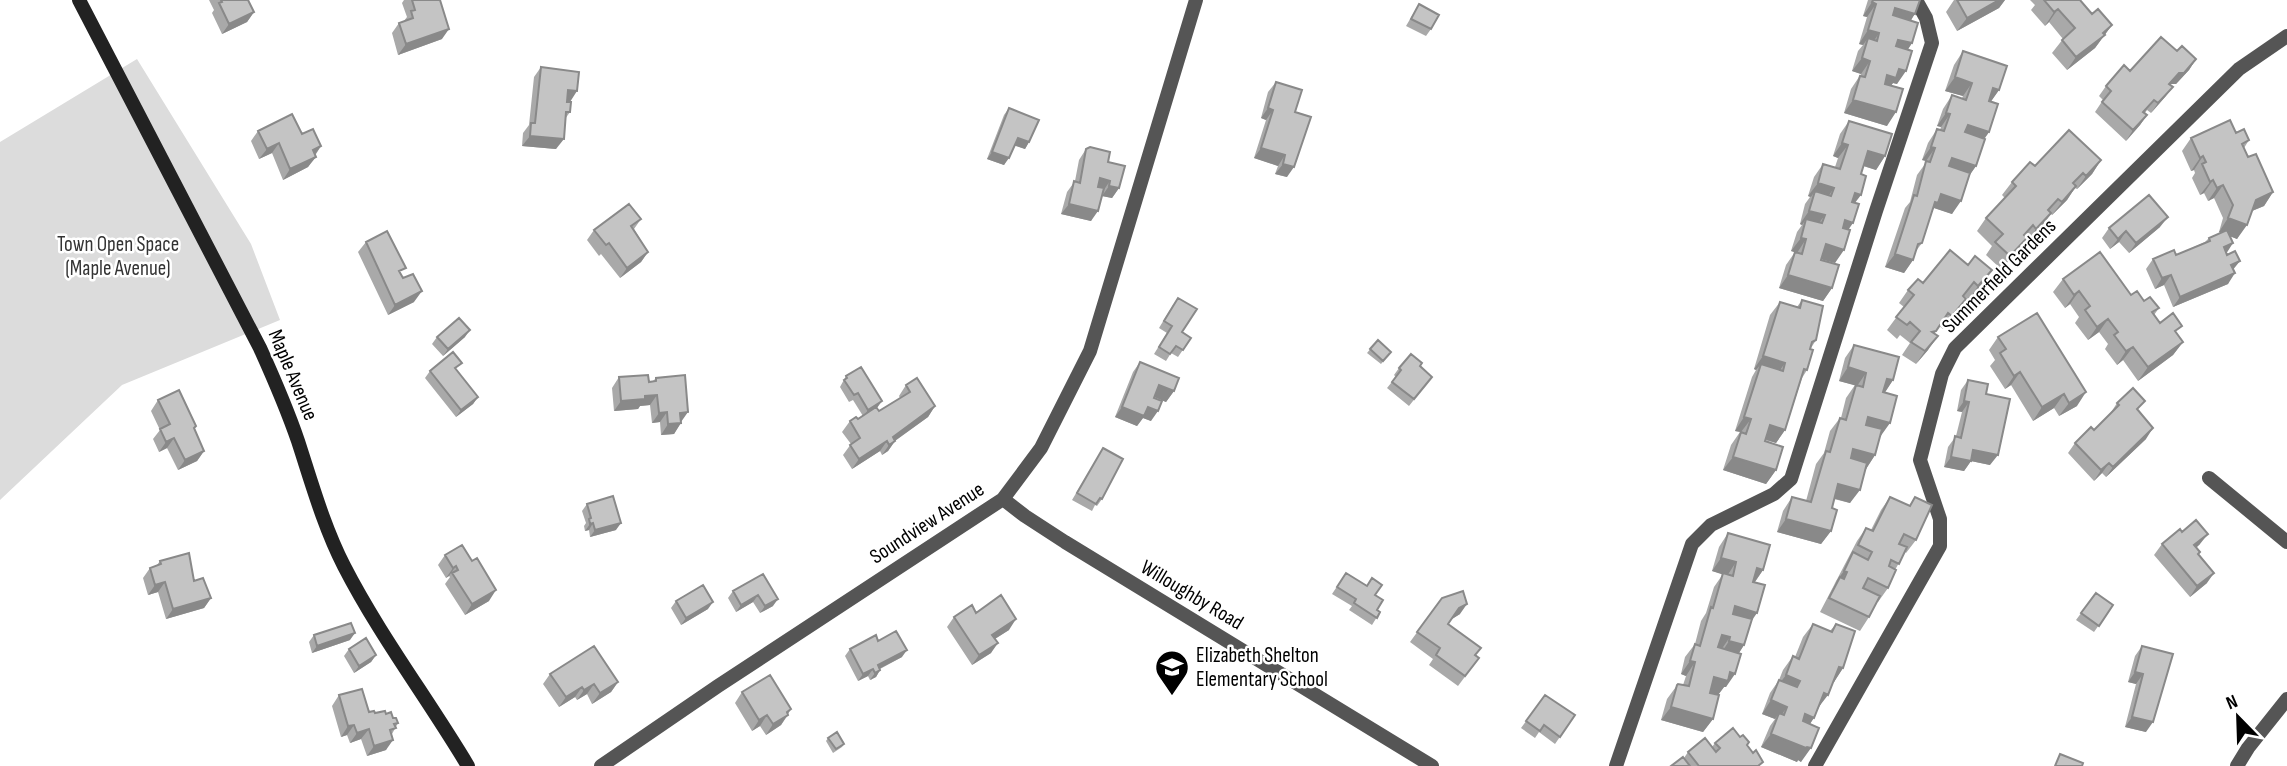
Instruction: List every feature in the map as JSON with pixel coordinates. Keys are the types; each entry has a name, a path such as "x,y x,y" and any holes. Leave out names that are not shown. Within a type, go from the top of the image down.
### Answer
{"main road":[{"name":"Maple Avenue","path":"79,0 260,348 284,400 316,500 344,566 371,615 468,766"}],"street":[{"name":"Soundview Avenue","path":"601,766 1003,499 1042,447 1090,351 1196,0"},
{"path":"1616,766 1692,544 1711,525 1774,494 1791,479 1932,43 1926,18 1916,0"},
{"name":"Summerfield Gardens","path":"1815,766 1940,546 1940,519 1920,460 1942,374 1955,348 2239,69 2287,36"},
{"path":"2209,478 2287,542"},
{"name":"Willoughby Road","path":"1003,499 1065,542 1432,766"},
{"path":"2237,766 2287,699"}],"green space":[{"name":"Town Open Space (Maple Avenue)","path":"137,59 251,244 280,320 122,385 0,500 0,142"}],"building":[{"path":"221,0 248,0 254,12 229,24 219,3"},
{"path":"412,0 440,0 449,29 406,44 399,23 413,18 411,11 415,10"},
{"path":"1873,0 1920,0 1915,14 1895,8 1893,15 1918,23 1912,43 1898,40 1896,46 1912,51 1906,71 1899,69 1896,78 1887,75 1885,84 1903,89 1896,112 1853,100 1860,76 1865,77 1870,61 1862,58 1868,38 1877,41 1879,33 1868,30 1876,4"},
{"path":"1957,0 1999,0 1967,18"},
{"path":"2044,0 2080,0 2092,14 2098,9 2112,25 2103,33 2105,35 2076,57 2062,40 2075,28 2058,9 2054,12"},
{"path":"1419,4 1439,15 1431,29 1411,19"},
{"path":"2161,37 2177,51 2182,46 2196,59 2184,73 2179,73 2169,84 2173,87 2158,103 2154,100 2143,112 2147,115 2133,130 2102,102 2111,91 2106,86 2124,65 2130,71"},
{"path":"1963,51 2007,66 1999,90 1993,88 1989,101 1998,104 1989,132 1968,125 1965,132 1985,139 1976,166 1952,158 1949,166 1970,173 1961,201 1941,194 1938,203 1935,202 1922,243 1918,244 1913,260 1895,254 1914,195 1917,196 1926,161 1930,162 1935,148 1931,147 1937,129 1944,131 1950,114 1946,113 1952,95 1966,100 1972,83 1955,77"},
{"path":"541,67 579,72 577,91 568,90 567,102 571,102 570,112 566,112 564,139 530,136 531,123 535,123"},
{"path":"1276,82 1302,90 1295,112 1311,117 1294,167 1283,164 1285,155 1261,148 1273,110 1268,108"},
{"path":"1009,108 1039,120 1029,142 1018,138 1009,158 992,152"},
{"path":"292,114 302,134 313,129 321,146 313,150 316,157 290,169 279,143 267,149 258,131"},
{"path":"2230,120 2236,133 2244,129 2249,140 2242,144 2248,157 2256,154 2273,192 2256,200 2247,225 2228,218 2233,205 2223,185 2217,188 2213,180 2210,182 2202,164 2206,162 2203,156 2200,158 2191,138"},
{"path":"1849,121 1892,134 1885,156 1868,151 1861,174 1866,176 1861,195 1855,193 1852,202 1859,204 1853,223 1845,220 1843,228 1850,230 1844,250 1826,244 1821,260 1839,265 1832,288 1788,275 1795,252 1802,254 1806,239 1801,238 1806,219 1822,223 1825,215 1809,211 1815,191 1831,196 1834,188 1818,183 1823,164 1840,169 1848,145 1842,143"},
{"path":"2069,130 2101,160 2086,176 2083,173 2073,183 2076,186 2062,202 2058,199 2048,210 2051,213 2036,229 2033,225 2024,235 2027,238 2010,256 1995,242 2003,234 1986,218 2016,186 2012,182 2030,162 2035,166"},
{"path":"1090,147 1110,152 1108,162 1125,166 1119,188 1109,186 1110,181 1100,178 1098,187 1104,188 1098,211 1069,204 1074,181 1080,183 1086,149"},
{"path":"2149,195 2168,217 2136,243 2126,231 2118,239 2109,228"},
{"path":"629,204 641,219 631,226 648,252 627,268 609,243 606,245 594,230"},
{"path":"2227,230 2233,243 2224,247 2227,255 2235,251 2240,261 2231,265 2235,273 2180,297 2171,275 2162,278 2153,259 2174,250 2176,255 2210,241 2209,238"},
{"path":"387,231 406,268 399,271 403,278 413,274 422,291 395,305 366,242"},
{"path":"1950,250 1968,265 1975,256 1992,270 1978,286 1974,282 1963,296 1966,299 1952,316 1948,313 1936,331 1932,332 1938,336 1925,351 1911,342 1920,331 1910,322 1907,325 1896,317 1914,295 1908,290 1918,279 1923,283"},
{"path":"2100,252 2131,295 2137,291 2144,301 2150,297 2159,308 2152,312 2160,323 2173,313 2182,326 2175,331 2183,342 2148,367 2133,347 2126,351 2114,335 2118,332 2108,319 2097,327 2085,310 2090,306 2079,291 2074,295 2063,279"},
{"path":"1178,298 1197,309 1182,332 1191,338 1183,350 1176,346 1170,354 1159,347 1172,326 1164,321"},
{"path":"1802,300 1823,306 1816,340 1812,342 1810,349 1813,350 1807,370 1804,369 1785,430 1770,425 1765,441 1783,447 1776,470 1733,457 1741,432 1746,434 1751,419 1744,417 1761,364 1783,371 1785,363 1763,356 1780,302 1800,308"},
{"path":"2037,313 2086,392 2069,403 2064,394 2042,407 2020,372 2014,376 2000,353 2006,349 1998,337"},
{"path":"459,318 470,330 448,349 437,337"},
{"path":"1378,340 1391,352 1383,361 1370,349"},
{"path":"1854,345 1899,357 1893,380 1887,379 1883,392 1897,396 1890,423 1868,417 1866,425 1882,429 1875,455 1853,449 1851,458 1867,463 1860,490 1838,484 1832,508 1837,510 1831,531 1786,519 1792,497 1811,502 1826,451 1830,452 1840,418 1846,420 1856,385 1863,387 1866,373 1848,367"},
{"path":"453,352 462,363 455,368 478,397 461,410 430,371"},
{"path":"1411,354 1432,377 1414,399 1392,382"},
{"path":"1140,362 1179,378 1174,391 1159,385 1154,398 1162,401 1158,411 1148,407 1144,416 1122,407"},
{"path":"861,367 882,401 868,410 858,393 854,395 844,380"},
{"path":"648,375 649,382 656,381 656,378 685,375 688,412 680,413 681,423 668,424 667,412 659,413 657,395 621,401 619,377"},
{"path":"917,378 935,406 893,437 895,441 889,445 887,441 859,459 850,445 860,438 850,421 876,407 879,411 910,392 906,385"},
{"path":"1968,380 1988,384 1986,394 2010,399 1998,455 1973,450 1971,461 1951,457 1955,436 1961,438 1969,402 1964,401"},
{"path":"2133,388 2145,401 2137,409 2153,428 2113,467 2109,463 2101,470 2075,443 2091,427 2094,430"},
{"path":"179,390 204,451 185,460 174,438 166,442 160,429 170,424 158,400"},
{"path":"1103,448 1123,459 1102,499 1096,504 1077,493"},
{"path":"613,496 621,523 595,530 593,523 590,524 587,504"},
{"path":"1890,497 1910,506 1915,497 1932,505 1916,540 1904,534 1899,544 1907,547 1899,564 1891,560 1889,566 1896,570 1888,588 1868,578 1863,588 1880,596 1869,617 1829,598 1840,577 1844,579 1847,572 1844,571 1853,552 1868,560 1872,552 1858,545 1866,528 1873,531"},
{"path":"2196,520 2208,534 2194,545 2214,573 2197,586 2162,544"},
{"path":"1728,533 1770,545 1763,570 1757,568 1753,582 1765,585 1757,613 1735,606 1733,614 1752,619 1744,645 1729,641 1730,637 1722,635 1718,647 1741,654 1735,674 1730,672 1728,681 1714,677 1710,693 1719,695 1713,719 1671,707 1677,685 1689,686 1695,662 1690,661 1695,644 1700,646 1723,573 1733,576 1736,562 1721,558"},
{"path":"462,545 472,561 477,558 496,590 472,604 452,573 458,570 456,566 453,568 445,555"},
{"path":"189,553 194,581 203,578 211,598 173,609 165,582 155,585 150,568 161,564 160,561"},
{"path":"1346,573 1367,586 1372,578 1382,585 1375,595 1383,600 1377,610 1380,612 1377,618 1354,603 1356,599 1337,587"},
{"path":"763,574 778,599 765,606 758,595 741,605 733,591"},
{"path":"703,585 713,602 686,618 676,601"},
{"path":"1463,591 1467,604 1459,608 1448,624 1481,648 1475,655 1479,658 1465,676 1436,655 1440,648 1417,632 1442,598"},
{"path":"2096,593 2113,605 2099,626 2081,613"},
{"path":"1001,595 1016,619 992,635 998,643 979,655 954,617 972,605 976,613"},
{"path":"351,623 355,633 317,646 314,635"},
{"path":"1813,624 1832,632 1836,624 1855,631 1843,668 1839,667 1828,695 1824,693 1814,718 1805,714 1803,721 1819,728 1811,748 1806,748 1771,734 1779,713 1784,715 1787,707 1771,700 1779,680 1797,687 1800,681 1786,675 1793,656 1799,659"},
{"path":"896,631 907,650 878,665 880,670 875,673 873,669 863,674 850,649 876,635 878,641"},
{"path":"366,638 376,655 359,666 349,649"},
{"path":"594,646 618,682 600,693 594,684 584,690 582,687 566,697 550,674"},
{"path":"2142,646 2173,654 2153,722 2132,717 2143,674 2135,672"},
{"path":"770,675 791,709 787,712 788,715 773,724 767,715 759,720 742,692"},
{"path":"362,689 369,712 391,712 393,718 396,718 396,728 390,730 393,740 374,746 369,729 357,733 354,725 348,726 339,695"},
{"path":"1545,695 1575,715 1560,737 1544,725 1540,731 1526,721"},
{"path":"1733,728 1740,737 1743,735 1749,742 1747,745 1753,753 1756,750 1763,762 1758,766 1699,766 1688,752 1705,738 1716,752 1720,748 1715,743"},
{"path":"837,732 844,744 836,749 828,738"},
{"path":"2060,754 2083,763 2082,766 2055,766"},
{"path":"1683,757 1690,766 1671,766"}],"place":[{"name":"Elizabeth Shelton Elementary School","path":"1172,697"}]}
